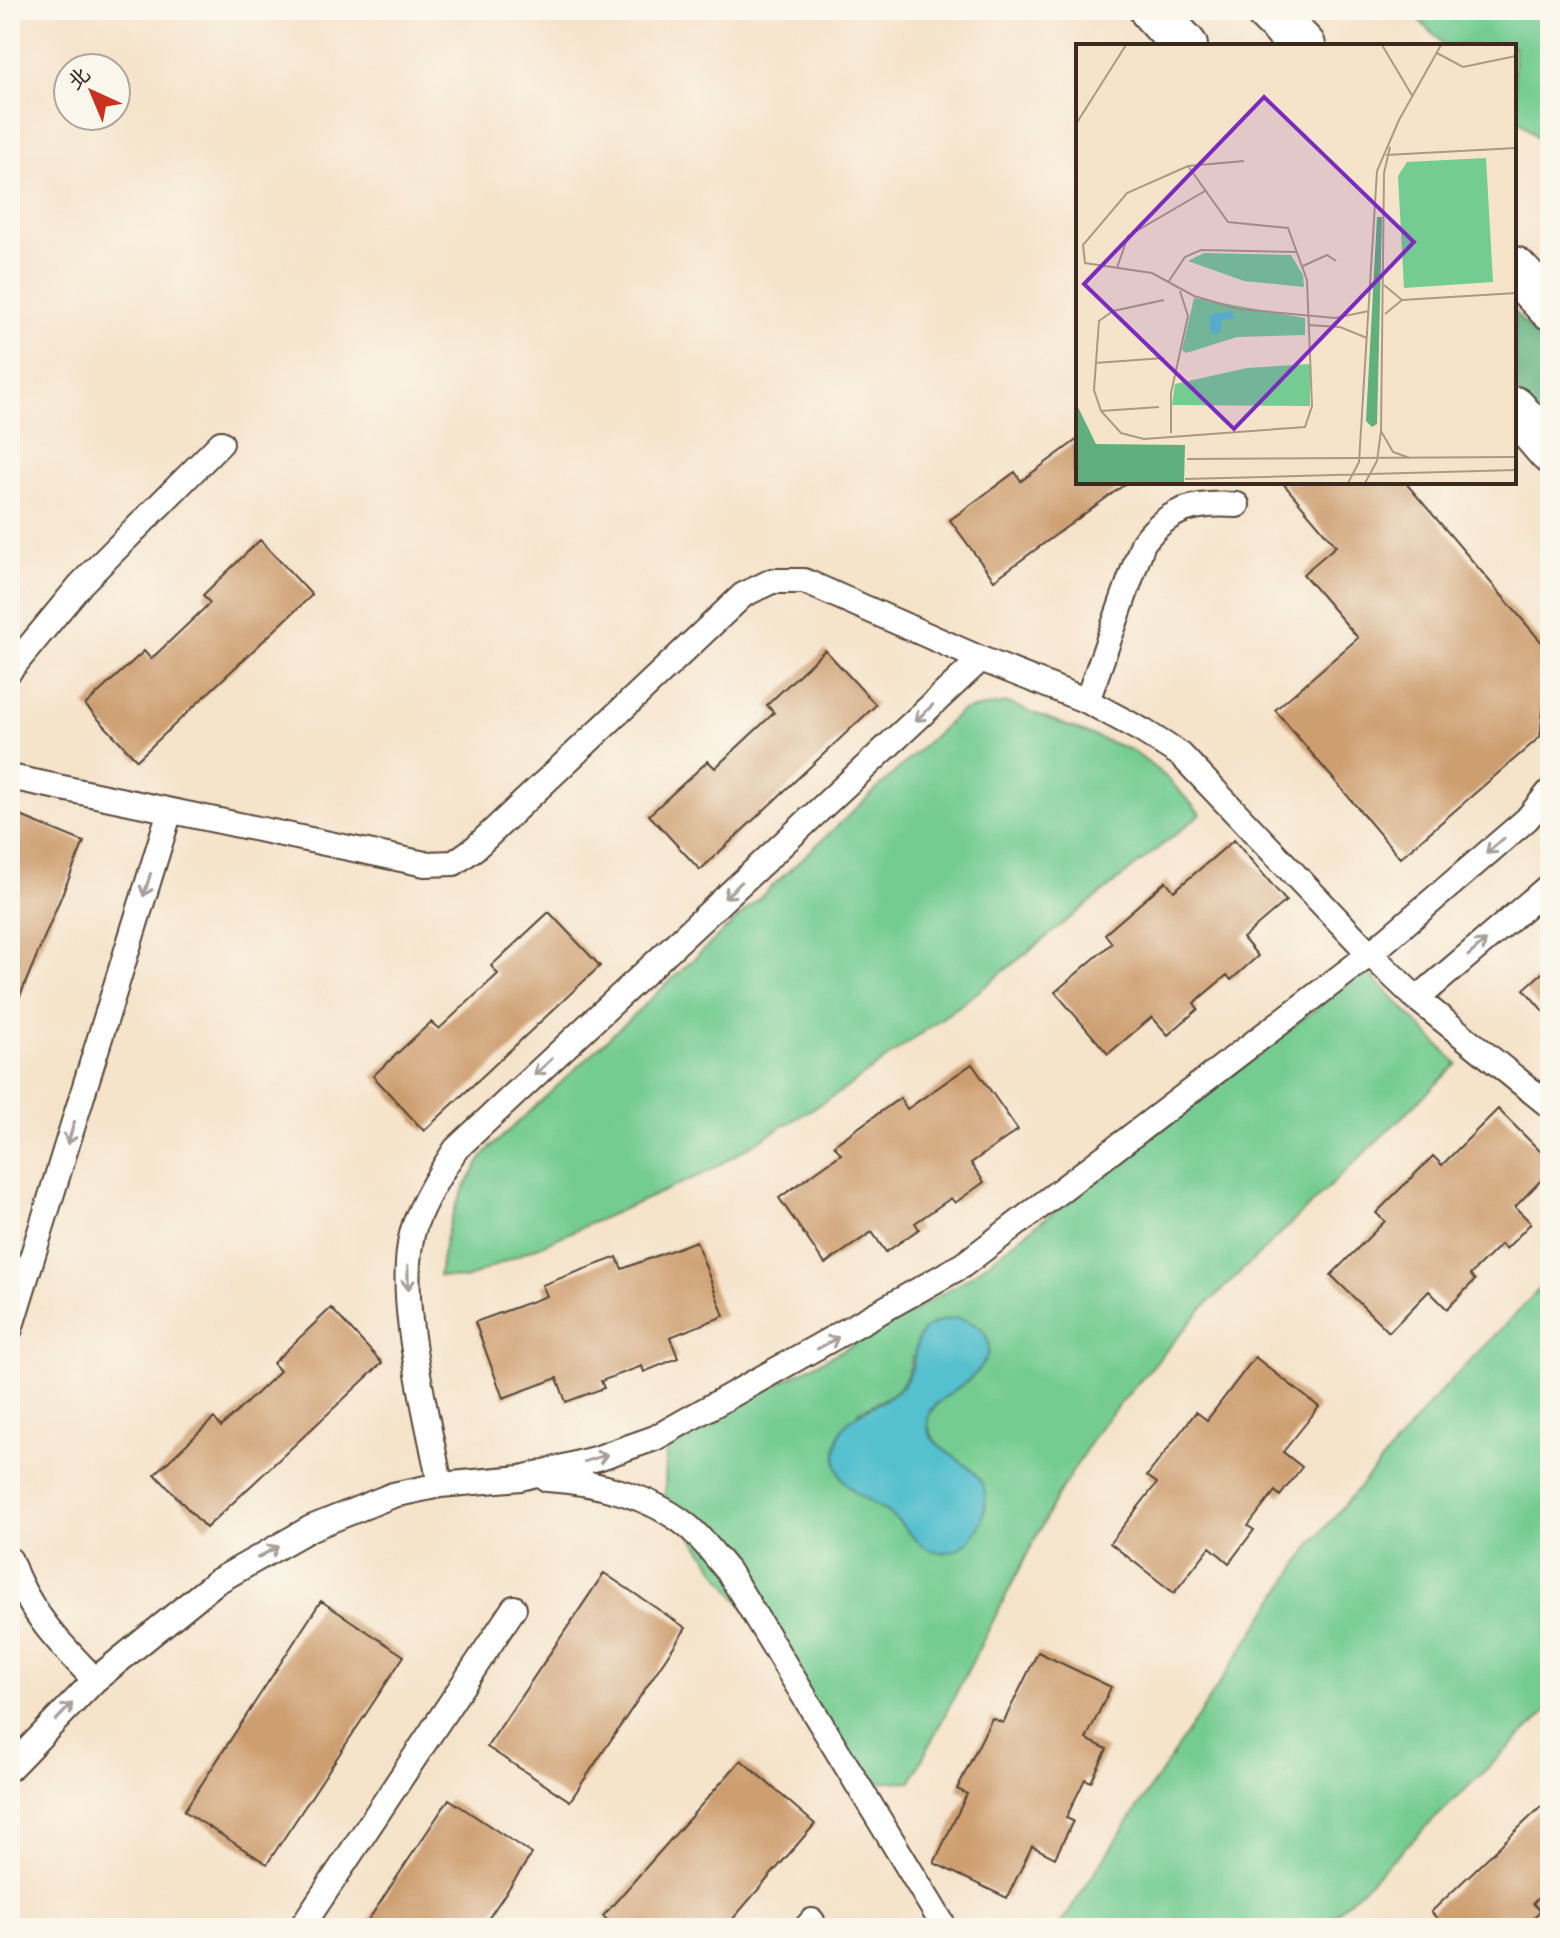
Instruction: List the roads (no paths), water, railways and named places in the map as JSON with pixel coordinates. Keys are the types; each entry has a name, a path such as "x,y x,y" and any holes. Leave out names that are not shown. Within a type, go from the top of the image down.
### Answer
{"street":[{"path":"1152,10 1183,44"},
{"path":"1267,10 1301,44"},
{"path":"1516,271 1550,307"},
{"path":"1516,411 1550,451"}],"lane":[{"path":"10,670 81,584 221,443"},
{"path":"1087,701 1143,543 1157,525 1177,511 1202,503 1237,505"},
{"path":"10,777 425,864 454,863 475,848 743,595 772,581 804,581 981,659 1087,701 1181,755 1370,954 1417,999 1550,1106"},
{"path":"440,1485 410,1312 407,1270 414,1227 433,1184 448,1160 981,659"},
{"path":"521,1478 598,1458 655,1438 963,1265 1370,954 1527,819 1550,791"},
{"path":"10,1329 170,811"},
{"path":"1417,999 1550,885"},
{"path":"10,1768 95,1680 216,1582 311,1528 393,1495 440,1485 521,1478 583,1481 640,1499 690,1528 728,1571 945,1928"},
{"path":"10,1560 17,1580 46,1630 95,1680"},
{"path":"301,1928 514,1608"}],"water":[{"path":"957,1318 968,1321 983,1332 989,1346 987,1354 971,1378 931,1409 928,1424 938,1445 980,1480 985,1504 973,1536 956,1550 946,1552 924,1546 897,1520 850,1487 838,1469 836,1457 838,1441 850,1420 902,1386 913,1365 920,1335 939,1322"}]}
